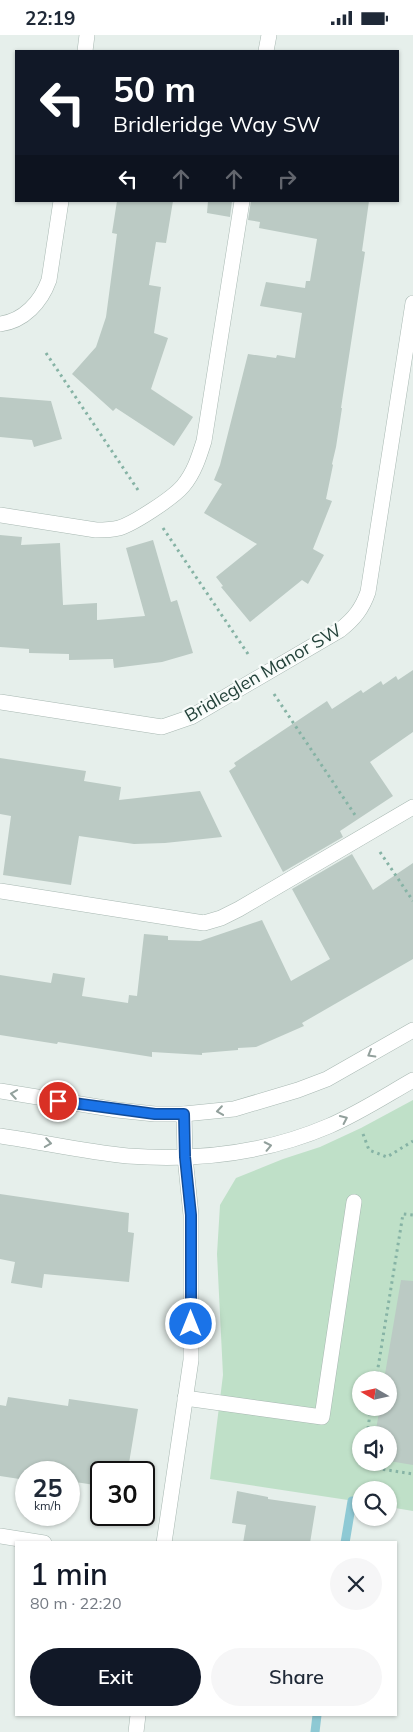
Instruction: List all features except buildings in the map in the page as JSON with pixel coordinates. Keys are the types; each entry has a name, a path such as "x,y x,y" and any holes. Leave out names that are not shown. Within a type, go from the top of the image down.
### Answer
{"street":[{"path":"85,50 87,35"},
{"path":"266,50 269,35"},
{"path":"0,325 12,322 23,316 36,305 45,291 49,280 61,202"},
{"path":"0,515 96,530 110,530 121,528 151,510 182,487 198,462 202,448 242,202"},
{"name":"Bridleglen Manor SW","path":"0,702 162,727 191,717 350,623 360,612 368,592 406,396 413,303"},
{"path":"0,891 204,923 221,918 239,909 413,807"},
{"path":"0,1091 117,1110 155,1114 184,1114 234,1109 298,1090 327,1079 413,1030"},
{"path":"0,1136 126,1155 185,1157 241,1152 299,1137 352,1115 413,1080"},
{"path":"164,1541 191,1360 191,1215 185,1157 184,1114"},
{"path":"185,1398 322,1417 354,1202"},
{"path":"0,1536 31,1541"},
{"path":"136,1732 138,1716"}],"path":[{"path":"46,353 413,901"},
{"path":"361,1129 369,1150 387,1157 413,1141"},
{"path":"377,1371 403,1214 413,1215"},
{"path":"394,1471 413,1474"}],"green space":[{"path":"413,1100 413,1511 397,1508 397,1481 352,1481 352,1501 210,1479 223,1375 217,1254 220,1205 236,1178 283,1159 320,1147 361,1128"}],"waterway":[{"path":"345,1541 352,1501"},
{"path":"315,1732 317,1716"}],"route":[{"path":"58,1101 155,1114 184,1114 185,1157 191,1215 191,1324"}]}
